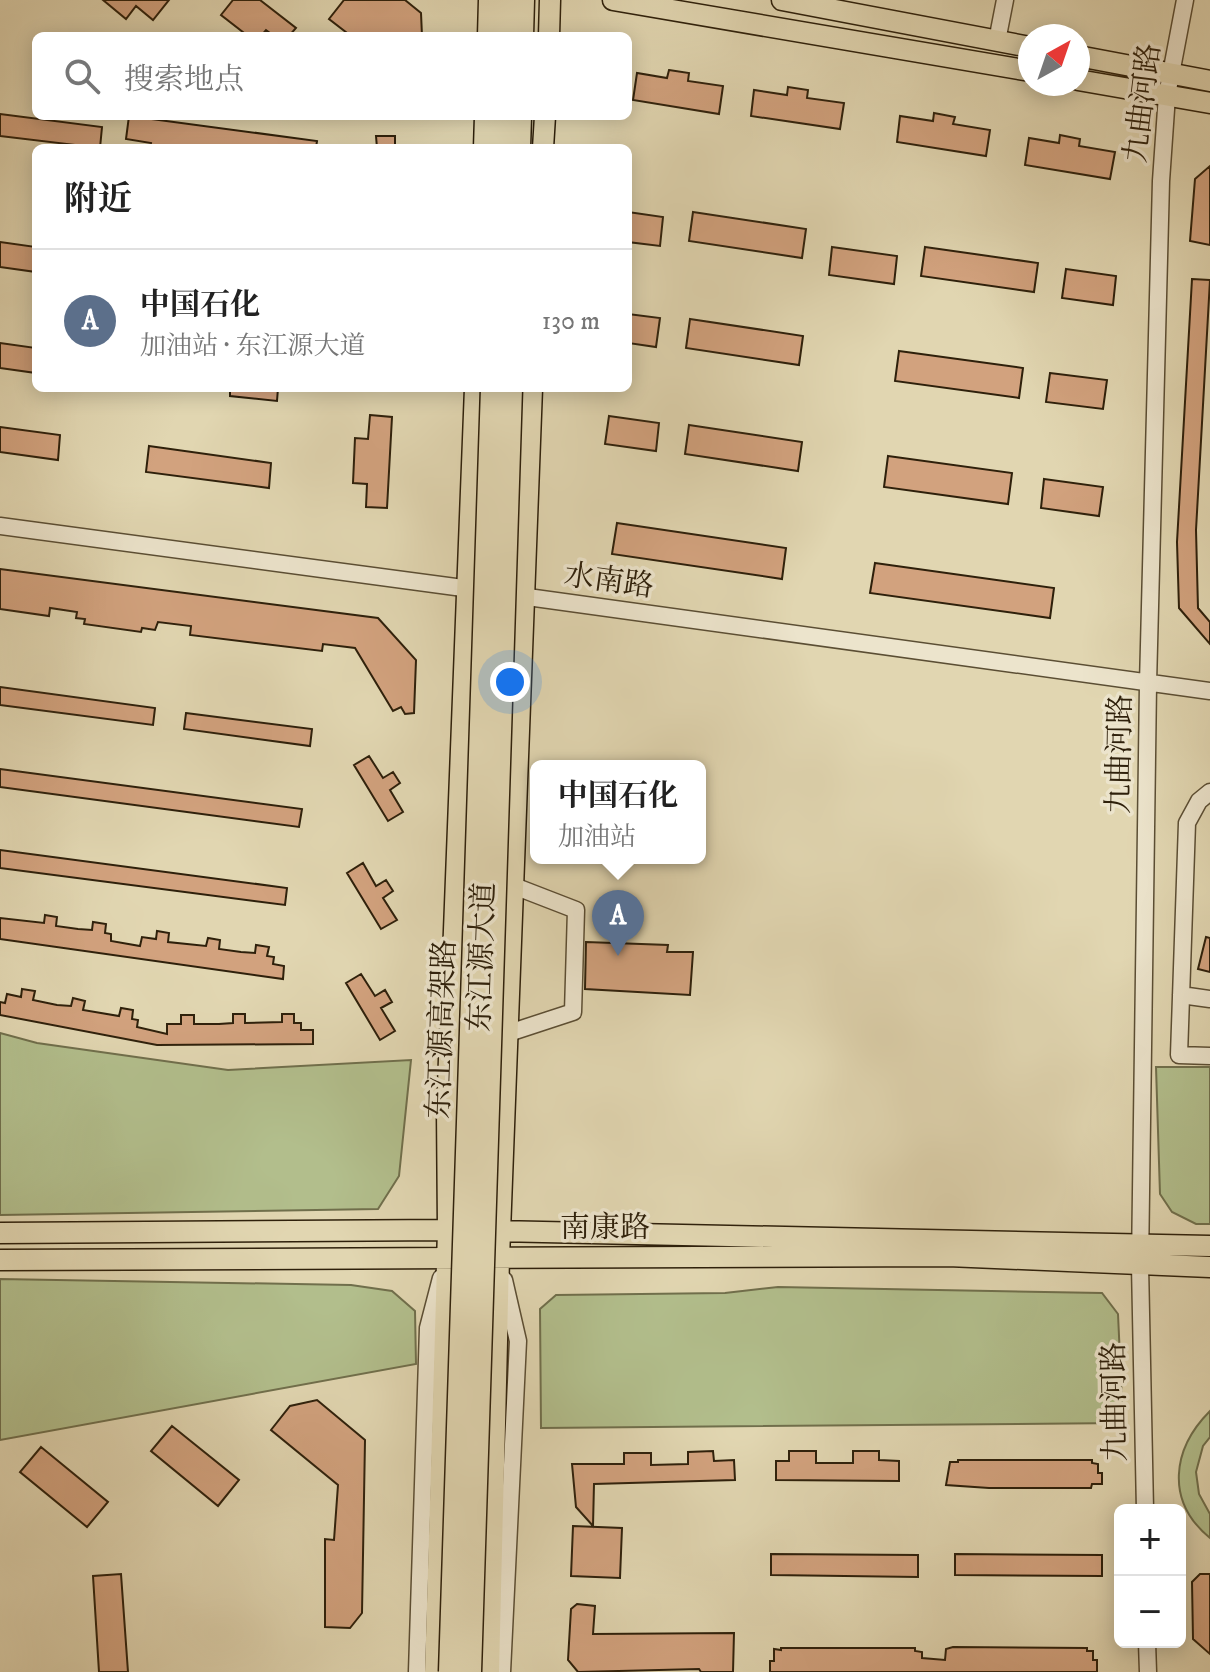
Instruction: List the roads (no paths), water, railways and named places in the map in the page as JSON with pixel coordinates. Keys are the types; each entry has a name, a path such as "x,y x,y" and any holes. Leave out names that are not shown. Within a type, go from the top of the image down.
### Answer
{"highway":[{"path":"504,32 505,0"},
{"path":"522,32 523,0"},
{"path":"500,144 501,120"},
{"path":"519,144 520,120"},
{"name":"东江源高架路","path":"450,1672 492,392"},
{"name":"东江源高架路","path":"470,1672 511,392"}],"main road":[{"path":"488,32 489,0"},
{"path":"549,32 550,0"},
{"path":"613,0 1018,69"},
{"path":"782,0 845,6 1018,45"},
{"path":"1090,58 1210,81"},
{"path":"1090,82 1210,103"},
{"path":"484,144 485,120"},
{"path":"543,144 545,120"},
{"name":"东江源大道","path":"435,1672 448,1230 447,1111 475,392"},
{"name":"东江源大道","path":"489,1672 499,1258 532,392"},
{"name":"南康路","path":"0,1233 500,1231 1140,1256 1210,1267"},
{"name":"南康路","path":"0,1260 1140,1256 1210,1246"}],"street":[{"path":"997,41 1005,0"},
{"name":"九曲河路","path":"1145,1504 1140,1256 1148,684 1161,181 1167,95 1185,0"},
{"name":"水南路","path":"0,526 1210,691"},
{"path":"1210,792 1199,801 1187,823 1179,1055 1210,1056"},
{"path":"509,1033 573,1012 576,910 514,886"},
{"path":"1181,995 1210,999"},
{"path":"417,1672 428,1328 446,1257"},
{"path":"499,1258 518,1341 502,1672"},
{"path":"1147,1648 1148,1672"}],"place":[{"name":"中国石化","path":"618,956"}]}
